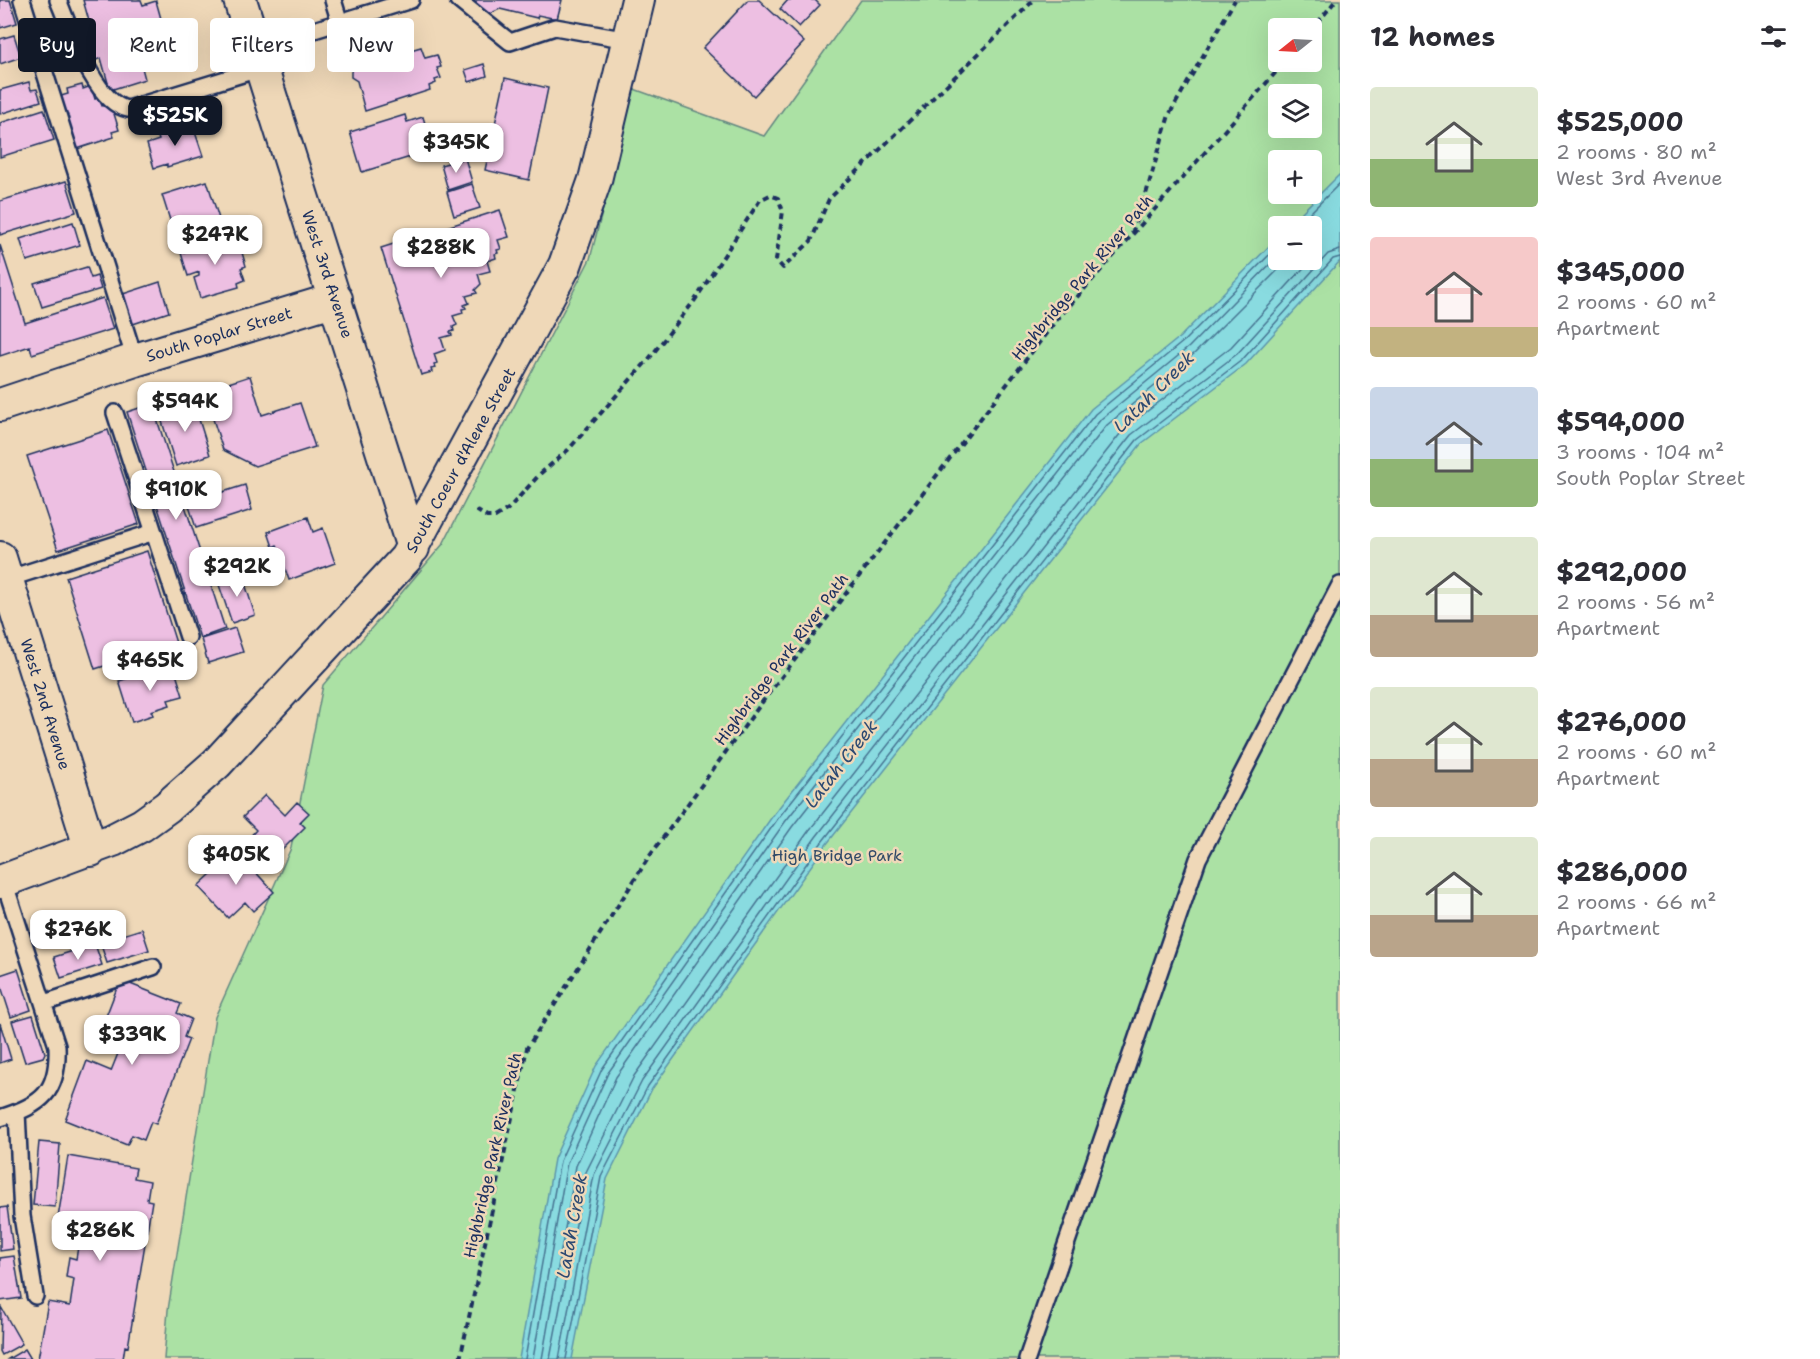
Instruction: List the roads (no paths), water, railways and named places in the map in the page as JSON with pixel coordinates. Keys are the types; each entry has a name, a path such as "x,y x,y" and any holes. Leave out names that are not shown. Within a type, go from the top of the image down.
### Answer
{"street":[{"name":"West 3rd Avenue","path":"240,0 246,18"},
{"name":"South Coeur d'Alene Street","path":"2,881 92,850 142,825 167,807 217,763 396,570 413,548 565,265 595,180 638,0"},
{"name":"West 3rd Avenue","path":"263,72 413,548"},
{"name":"South Poplar Street","path":"0,405 135,360 336,299"},
{"name":"West 2nd Avenue","path":"3,568 92,850"}],"lane":[{"path":"22,0 135,360"},
{"path":"58,0 89,71 100,88 122,108 128,109 223,72"},
{"path":"333,0 338,18"},
{"path":"355,18 411,0"},
{"path":"458,0 510,42 555,27 628,40"},
{"path":"115,413 188,638"},
{"path":"3,568 154,532"},
{"path":"1027,1359 1198,858 1340,585"},
{"path":"0,1118 32,1105 50,1090 58,1068 57,1046 2,881"},
{"path":"44,1003 153,966"},
{"path":"16,1112 22,1216 35,1296"}],"water":[{"name":"Latah Creek","path":"1340,174 1340,261 1246,364 1141,444 826,845 652,1089 607,1179 572,1359 519,1359 554,1159 596,1066 774,814 1091,409 1180,337 1268,247 1268,270 1322,270 1322,216 1298,216 1310,204 1322,204 1322,192"}],"park label":[{"name":"High Bridge Park","path":"837,855"}]}
